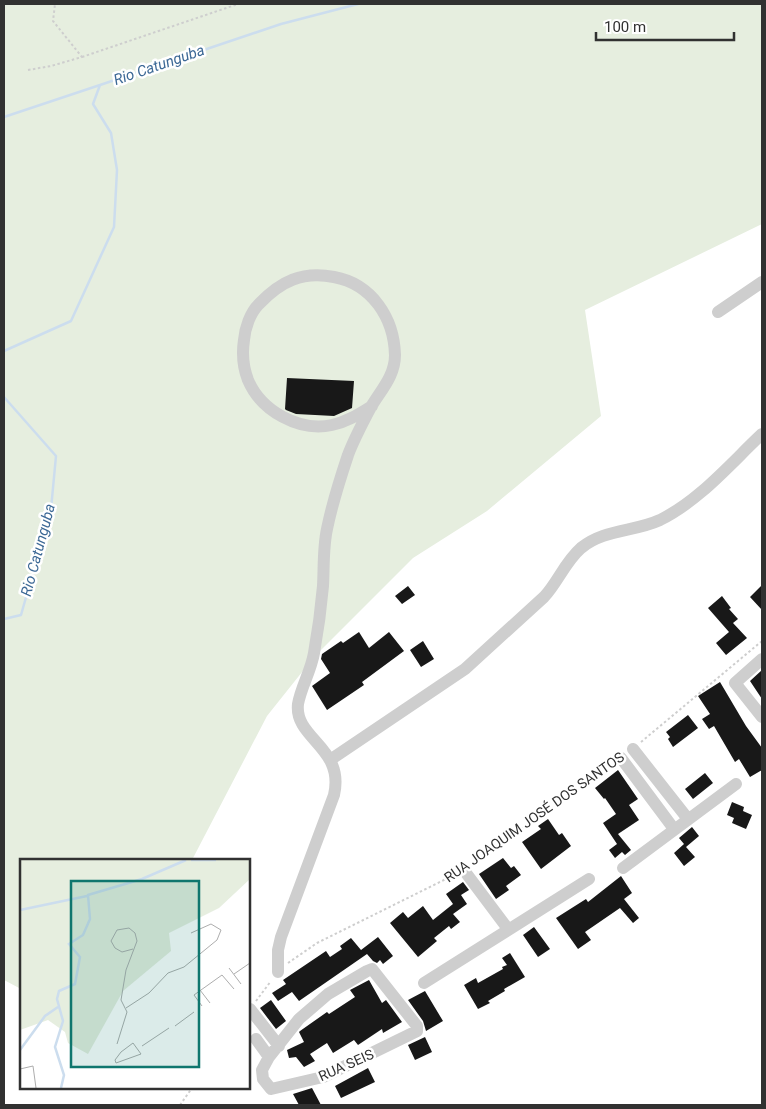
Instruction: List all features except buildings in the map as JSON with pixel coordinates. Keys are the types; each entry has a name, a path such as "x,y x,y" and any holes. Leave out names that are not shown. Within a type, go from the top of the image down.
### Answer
{"street":[{"path":"278,972 278,950 281,937 337,783 330,760 302,724 298,707 314,657 323,588 327,529 349,454 372,406 388,381 395,357 393,333 383,310 366,291 345,279 320,274 295,278 273,289 255,307 244,330 242,356 248,380 262,401 282,417 306,425 331,425 355,417 372,406"},
{"path":"718,312 762,282"},
{"path":"330,760 465,669 544,597 554,586 562,570 581,548 612,532 658,521 676,511 697,495 762,434"},
{"path":"762,659 735,683 762,717"},
{"path":"633,749 688,819"},
{"path":"621,758 674,829"},
{"path":"623,868 736,784"},
{"path":"463,870 508,929"},
{"path":"424,983 589,879"},
{"name":"RUA SEIS","path":"269,1057 261,1073 271,1089 323,1077 417,1031 417,1026 375,970 372,969 328,994 310,1008 299,1019 279,1046"},
{"path":"250,1009 279,1046 269,1057 256,1039"}],"path":[{"path":"54,4 53,20 82,57"},
{"path":"28,70 82,57 238,4"},
{"name":"RUA JOAQUIM JOSÉ DOS SANTOS","path":"633,749 762,641"},
{"name":"RUA JOAQUIM JOSÉ DOS SANTOS","path":"250,1009 278,972 293,959 317,943 463,870 621,758"},
{"path":"180,1105 191,1089"}],"green space":[{"path":"4,4 762,4 762,224 585,310 601,416 487,511 413,558 314,657 267,716 193,859 20,859 20,988 4,980"}],"waterway":[{"name":"Rio Catunguba","path":"4,351 71,321 114,227 117,170 111,133 93,104 100,85 281,24 358,4"},
{"path":"4,117 100,85"},
{"name":"Rio Catunguba","path":"4,397 56,456 51,509 21,615 4,619"}]}
